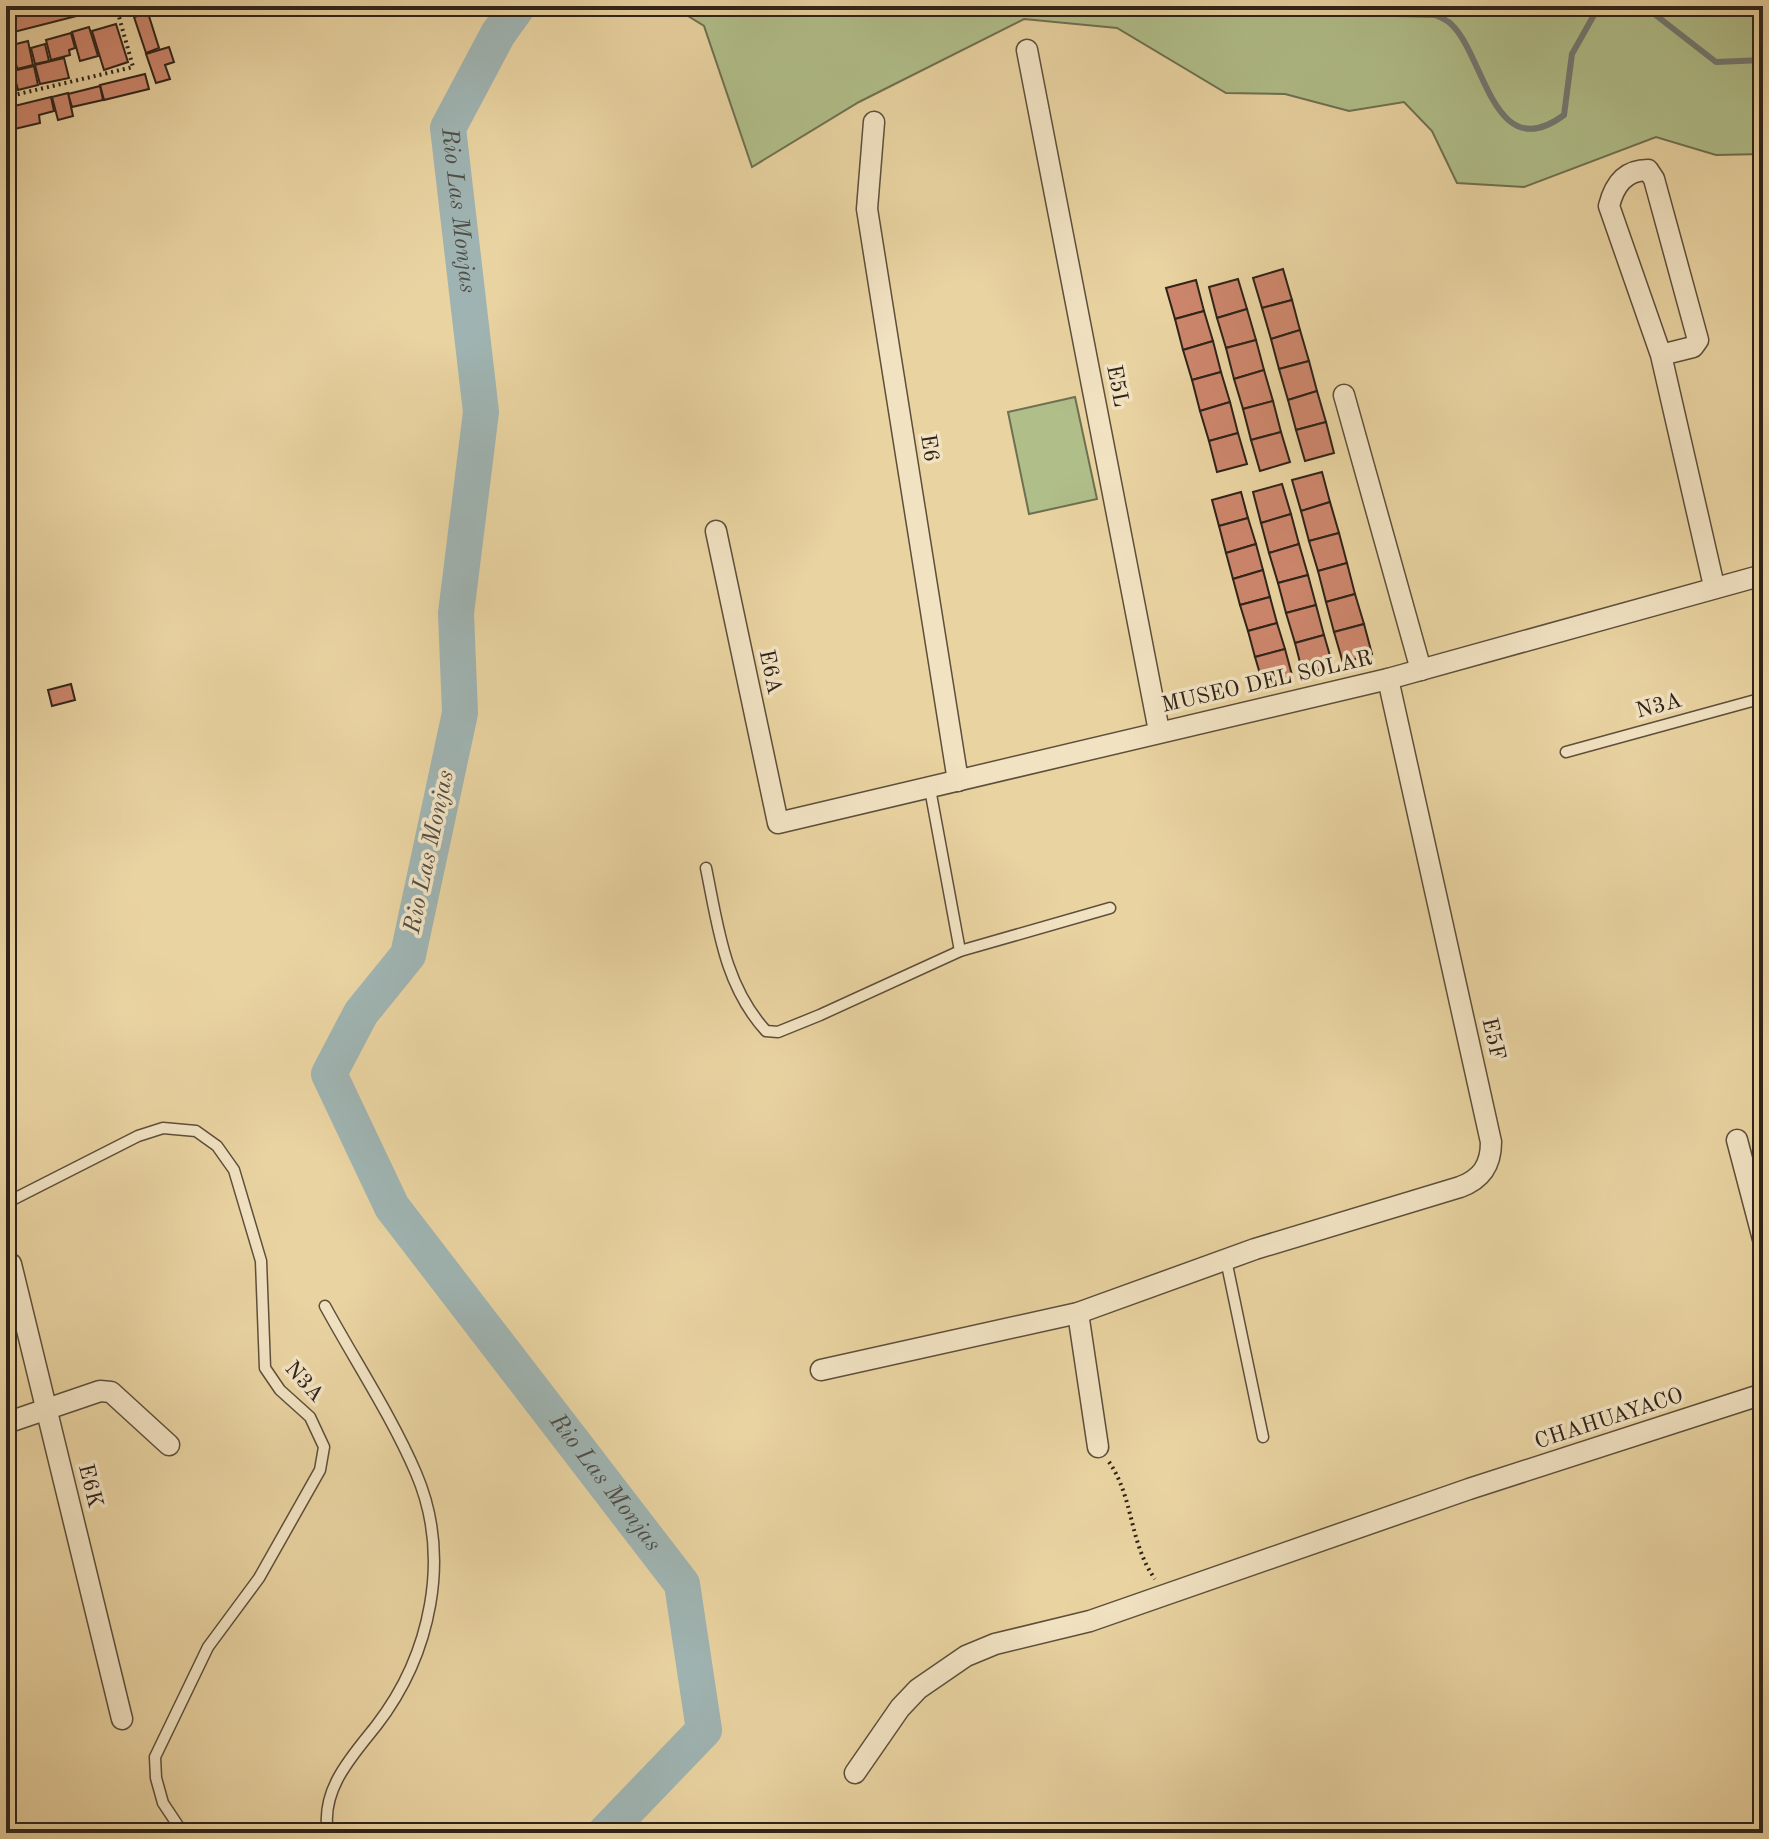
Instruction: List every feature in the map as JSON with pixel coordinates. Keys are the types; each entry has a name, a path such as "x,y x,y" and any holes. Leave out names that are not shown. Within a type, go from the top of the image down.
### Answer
{"street":[{"name":"E5L","path":"1027,50 1159,731"},
{"name":"E6","path":"874,122 867,209 958,781"},
{"path":"1661,355 1693,347 1698,340 1654,179 1648,170 1637,170 1614,188 1609,206 1661,355 1714,586"},
{"path":"1344,395 1421,670"},
{"name":"E6A","path":"716,531 778,823"},
{"name":"MUSEO DEL SOLAR","path":"778,823 1388,679 1714,586 1763,575"},
{"name":"E5F","path":"821,1370 1078,1313 1255,1249 1471,1183 1488,1165 1491,1154 1483,1101 1388,679"},
{"path":"1737,1140 1763,1239"},
{"name":"E6K","path":"11,1264 122,1719"},
{"path":"1078,1313 1098,1447"},
{"path":"6,1423 100,1391 111,1392 169,1445"},
{"name":"CHAHUAYACO","path":"855,1773 900,1708 918,1689 966,1656 995,1644 1090,1621 1469,1489 1763,1394"}],"lane":[{"name":"N3A","path":"1566,752 1763,698"},
{"path":"930,789 960,951"},
{"path":"706,868 724,957 738,992 766,1031 778,1032 820,1015 960,951 1110,908"},
{"name":"N3A","path":"6,1203 138,1136 163,1128 196,1131 217,1146 234,1170 261,1261 265,1368 280,1390 310,1417 324,1447 320,1470 259,1578 208,1647 155,1757 163,1803 183,1833"},
{"path":"1226,1260 1263,1437"},
{"path":"325,1306 416,1473 436,1559 426,1627 402,1690 344,1762 325,1818 328,1833"}],"path":[{"path":"6,97 133,67 116,6"},
{"path":"1098,1447 1120,1483 1130,1509 1136,1547 1146,1567 1156,1581 1178,1590"}],"green space":[{"path":"672,6 1742,6 1763,23 1763,154 1716,155 1656,137 1524,187 1457,183 1432,131 1404,102 1349,111 1285,94 1226,93 1117,28 1024,19 859,102 752,167 704,26"},
{"path":"1075,397 1097,499 1029,514 1008,412"}],"building":[{"path":"6,6 16,6 19,16 35,11 34,6 108,8 6,34"},
{"path":"132,6 146,6 148,12 135,16"},
{"path":"148,13 159,48 146,53 134,17"},
{"path":"116,24 128,62 104,70 92,31"},
{"path":"89,27 98,56 80,61 72,32"},
{"path":"71,33 75,48 69,50 70,55 51,60 46,40"},
{"path":"28,41 33,65 17,69 12,45"},
{"path":"45,44 49,61 35,64 31,48"},
{"path":"11,45 17,69 6,72 6,46"},
{"path":"169,47 174,62 165,65 170,79 156,83 146,54"},
{"path":"64,58 69,78 40,84 35,65"},
{"path":"34,66 38,85 18,90 13,71"},
{"path":"13,71 17,88 6,91 6,73"},
{"path":"145,74 149,89 104,100 100,85"},
{"path":"100,86 103,100 72,107 68,94"},
{"path":"68,93 73,116 58,120 52,97"},
{"path":"51,97 54,111 39,115 40,123 6,131 6,108"},
{"path":"1283,269 1292,300 1262,308 1253,278"},
{"path":"1238,279 1247,309 1217,318 1209,287"},
{"path":"1196,280 1204,311 1175,319 1166,288"},
{"path":"1292,300 1300,330 1271,339 1262,308"},
{"path":"1247,309 1256,340 1226,348 1217,318"},
{"path":"1204,311 1213,341 1183,350 1175,319"},
{"path":"1300,330 1309,361 1279,369 1271,339"},
{"path":"1256,340 1264,370 1234,379 1226,348"},
{"path":"1213,341 1221,372 1192,380 1183,350"},
{"path":"1309,361 1317,391 1288,400 1279,369"},
{"path":"1264,370 1273,401 1243,409 1234,379"},
{"path":"1221,372 1230,402 1200,411 1192,380"},
{"path":"1317,391 1326,422 1296,430 1288,400"},
{"path":"1273,401 1281,432 1251,440 1243,409"},
{"path":"1230,402 1238,433 1209,441 1200,411"},
{"path":"1326,422 1334,453 1305,461 1296,430"},
{"path":"1281,432 1290,462 1260,471 1251,440"},
{"path":"1238,433 1247,464 1217,472 1209,441"},
{"path":"1322,472 1330,502 1301,511 1292,480"},
{"path":"1282,484 1291,514 1261,523 1253,492"},
{"path":"1241,492 1248,518 1219,526 1212,500"},
{"path":"1330,502 1339,533 1309,541 1301,511"},
{"path":"1291,514 1299,544 1269,553 1261,523"},
{"path":"1248,518 1256,544 1226,553 1219,526"},
{"path":"1339,533 1347,563 1318,571 1309,541"},
{"path":"1256,544 1263,570 1233,579 1226,553"},
{"path":"1299,544 1308,575 1278,583 1269,553"},
{"path":"1347,563 1355,594 1326,602 1318,571"},
{"path":"1263,570 1270,597 1240,605 1233,579"},
{"path":"1308,575 1316,605 1286,613 1278,583"},
{"path":"1355,594 1364,624 1334,632 1326,602"},
{"path":"1270,597 1277,623 1248,631 1240,605"},
{"path":"1316,605 1324,635 1295,643 1286,613"},
{"path":"1277,623 1285,649 1255,657 1248,631"},
{"path":"1364,624 1372,654 1343,663 1334,632"},
{"path":"1324,635 1333,666 1303,674 1295,643"},
{"path":"1285,649 1292,675 1263,684 1255,657"},
{"path":"71,684 75,700 52,706 48,690"}],"waterway":[{"name":"Rio Las Monjas","path":"518,6 498,34 448,128 481,412 456,613 460,713 408,955 361,1013 329,1074 392,1207 682,1584 704,1730 605,1833"},
{"path":"1263,6 1275,11 1435,15 1451,24 1463,39 1494,101 1506,118 1521,128 1540,128 1564,115 1572,54 1599,6"},
{"path":"1644,6 1716,62 1763,60"}]}
